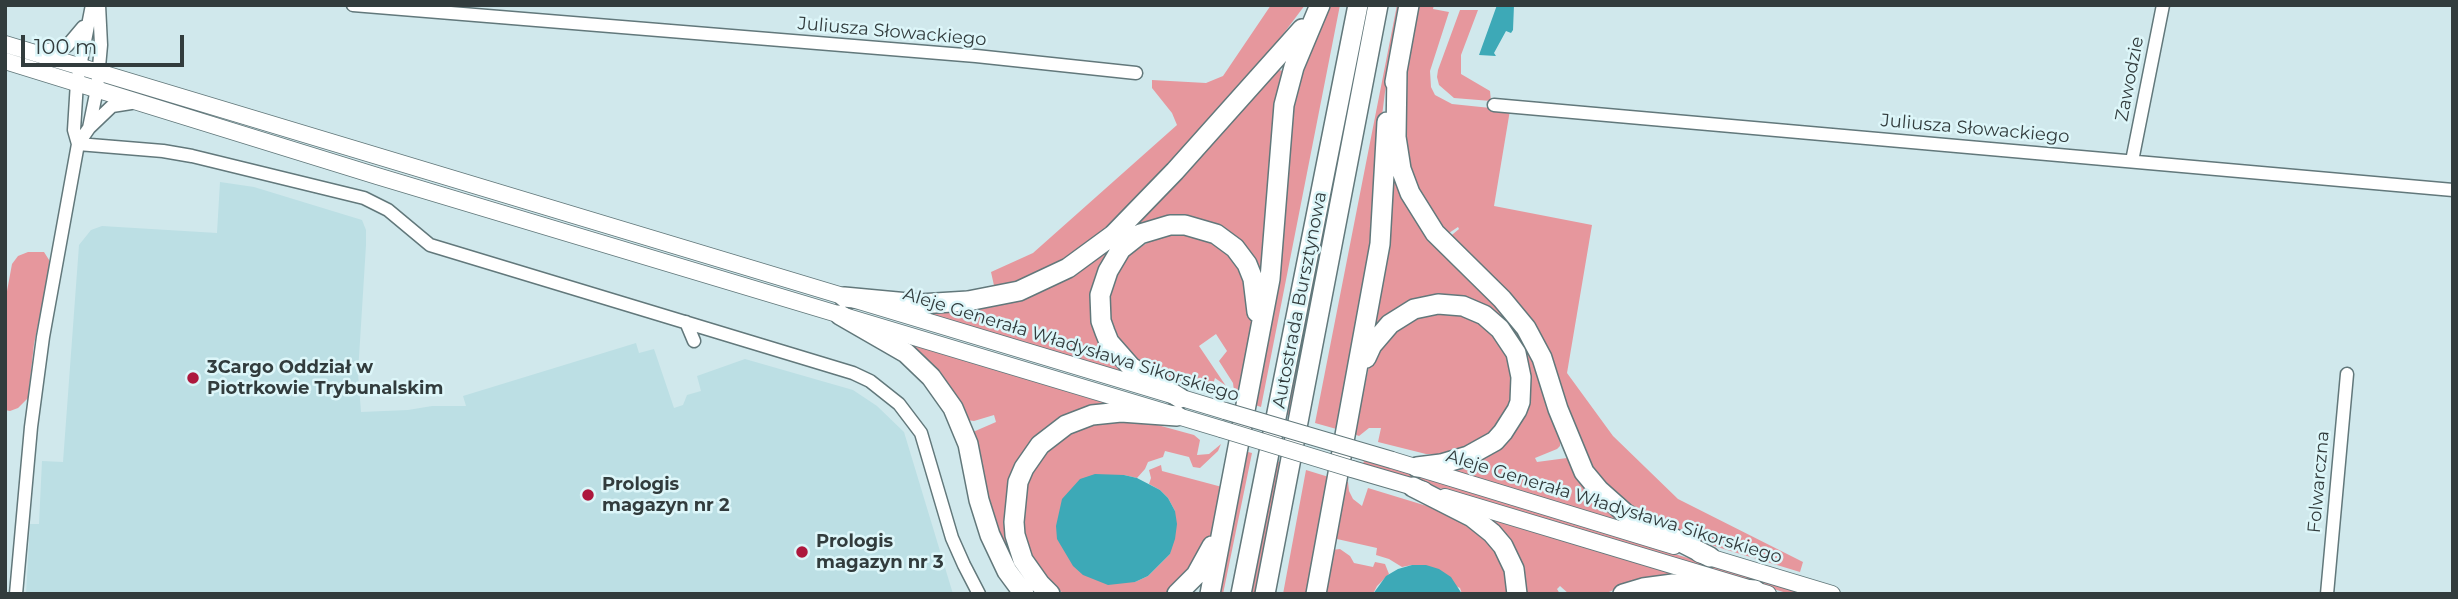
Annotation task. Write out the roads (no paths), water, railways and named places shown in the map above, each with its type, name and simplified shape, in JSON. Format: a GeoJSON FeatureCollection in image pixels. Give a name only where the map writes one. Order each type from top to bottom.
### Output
{"type":"FeatureCollection","features":[{"type":"Feature","properties":{"kind":"highway"},"geometry":{"type":"LineString","coordinates":[[842,306],[986,299],[1018,291],[1054,276],[1085,257],[1113,235],[1175,171],[1276,60],[1319,5]]}},
{"type":"Feature","properties":{"kind":"highway"},"geometry":{"type":"LineString","coordinates":[[1210,594],[1256,342],[1266,301],[1273,254],[1284,105],[1294,67],[1319,5]]}},
{"type":"Feature","properties":{"kind":"highway","name":"Autostrada Bursztynowa"},"geometry":{"type":"LineString","coordinates":[[1241,594],[1358,5]]}},
{"type":"Feature","properties":{"kind":"highway","name":"Autostrada Bursztynowa"},"geometry":{"type":"LineString","coordinates":[[1265,594],[1378,5]]}},
{"type":"Feature","properties":{"kind":"highway"},"geometry":{"type":"LineString","coordinates":[[1315,594],[1356,385],[1380,244],[1385,141],[1409,5]]}},
{"type":"Feature","properties":{"kind":"highway"},"geometry":{"type":"LineString","coordinates":[[1396,71],[1396,137],[1401,169],[1410,193],[1435,233],[1502,299],[1526,328],[1542,358],[1558,409],[1584,472],[1605,496],[1626,514],[1710,557]]}},
{"type":"Feature","properties":{"kind":"highway"},"geometry":{"type":"LineString","coordinates":[[1179,407],[1131,366],[1109,342],[1101,321],[1100,295],[1103,283],[1114,259],[1130,241],[1152,229],[1178,225],[1202,228],[1226,240],[1247,264],[1253,279],[1257,303],[1256,342]]}},
{"type":"Feature","properties":{"kind":"highway"},"geometry":{"type":"LineString","coordinates":[[1356,385],[1372,345],[1390,324],[1414,309],[1438,304],[1463,306],[1484,315],[1500,329],[1516,353],[1521,377],[1520,402],[1511,421],[1495,441],[1479,451],[1456,460],[1417,467]]}},
{"type":"Feature","properties":{"kind":"highway"},"geometry":{"type":"LineString","coordinates":[[842,306],[906,354],[931,377],[953,408],[968,444],[979,500],[990,535],[1000,559],[1024,594]]}},
{"type":"Feature","properties":{"kind":"highway"},"geometry":{"type":"LineString","coordinates":[[1050,594],[1023,560],[1015,535],[1017,482],[1032,456],[1040,445],[1066,425],[1092,415],[1179,407]]}},
{"type":"Feature","properties":{"kind":"highway"},"geometry":{"type":"LineString","coordinates":[[1413,487],[1461,510],[1492,533],[1503,546],[1514,569],[1517,594]]}},
{"type":"Feature","properties":{"kind":"highway"},"geometry":{"type":"LineString","coordinates":[[1177,594],[1196,575],[1205,561],[1227,499]]}},
{"type":"Feature","properties":{"kind":"highway"},"geometry":{"type":"LineString","coordinates":[[1321,569],[1321,594]]}},
{"type":"Feature","properties":{"kind":"highway"},"geometry":{"type":"LineString","coordinates":[[1623,594],[1673,584],[1762,592]]}},
{"type":"Feature","properties":{"kind":"main road"},"geometry":{"type":"LineString","coordinates":[[5,44],[33,52],[78,74]]}},
{"type":"Feature","properties":{"kind":"main road"},"geometry":{"type":"LineString","coordinates":[[5,61],[78,74]]}},
{"type":"Feature","properties":{"kind":"main road","name":"Aleje Generała Władysława Sikorskiego"},"geometry":{"type":"LineString","coordinates":[[78,74],[99,72],[379,158],[842,306],[1179,407],[1221,429],[1762,592]]}},
{"type":"Feature","properties":{"kind":"main road","name":"Aleje Generała Władysława Sikorskiego"},"geometry":{"type":"LineString","coordinates":[[78,74],[97,89],[377,176],[842,306]]}},
{"type":"Feature","properties":{"kind":"main road","name":"Aleje Generała Władysława Sikorskiego"},"geometry":{"type":"LineString","coordinates":[[1179,407],[1224,411],[1832,594]]}},
{"type":"Feature","properties":{"kind":"street"},"geometry":{"type":"LineString","coordinates":[[89,128],[99,72],[99,5]]}},
{"type":"Feature","properties":{"kind":"street","name":"Juliusza Słowackiego"},"geometry":{"type":"LineString","coordinates":[[353,5],[976,56],[1136,73]]}},
{"type":"Feature","properties":{"kind":"street","name":"Zawodzie"},"geometry":{"type":"LineString","coordinates":[[2132,160],[2163,5]]}},
{"type":"Feature","properties":{"kind":"street"},"geometry":{"type":"LineString","coordinates":[[33,52],[51,51],[74,41],[90,11]]}},
{"type":"Feature","properties":{"kind":"street"},"geometry":{"type":"LineString","coordinates":[[78,144],[74,130],[78,74],[90,11]]}},
{"type":"Feature","properties":{"kind":"street"},"geometry":{"type":"LineString","coordinates":[[16,594],[31,427],[43,337],[78,144],[89,128],[112,106],[126,103],[146,104]]}},
{"type":"Feature","properties":{"kind":"street","name":"Juliusza Słowackiego"},"geometry":{"type":"LineString","coordinates":[[1494,105],[2453,190]]}},
{"type":"Feature","properties":{"kind":"street"},"geometry":{"type":"LineString","coordinates":[[78,144],[192,156],[364,198],[387,210],[430,245],[853,373],[870,381],[899,404],[921,433],[953,538],[979,594]]}},
{"type":"Feature","properties":{"kind":"street"},"geometry":{"type":"LineString","coordinates":[[686,323],[694,341]]}},
{"type":"Feature","properties":{"kind":"street","name":"Folwarczna"},"geometry":{"type":"LineString","coordinates":[[2327,594],[2347,374]]}},
{"type":"Feature","properties":{"kind":"water"},"geometry":{"type":"Polygon","coordinates":[[[1497,5],[1514,5],[1513,30],[1511,33],[1506,31],[1494,53],[1496,56],[1479,55],[1497,5]]]}},
{"type":"Feature","properties":{"kind":"water"},"geometry":{"type":"Polygon","coordinates":[[[1095,474],[1137,478],[1160,490],[1175,511],[1177,524],[1170,554],[1148,576],[1135,582],[1108,585],[1083,575],[1073,566],[1057,539],[1056,526],[1062,499],[1080,479],[1095,474]]]}},
{"type":"Feature","properties":{"kind":"water"},"geometry":{"type":"Polygon","coordinates":[[[1412,565],[1439,569],[1451,577],[1462,594],[1373,594],[1386,576],[1412,565]]]}},
{"type":"Feature","properties":{"kind":"place","name":"3Cargo Oddział w Piotrkowie Trybunalskim"},"geometry":{"type":"Point","coordinates":[193,378]}},
{"type":"Feature","properties":{"kind":"place","name":"Prologis magazyn nr 2"},"geometry":{"type":"Point","coordinates":[588,495]}},
{"type":"Feature","properties":{"kind":"place","name":"Prologis magazyn nr 3"},"geometry":{"type":"Point","coordinates":[802,552]}}]}
